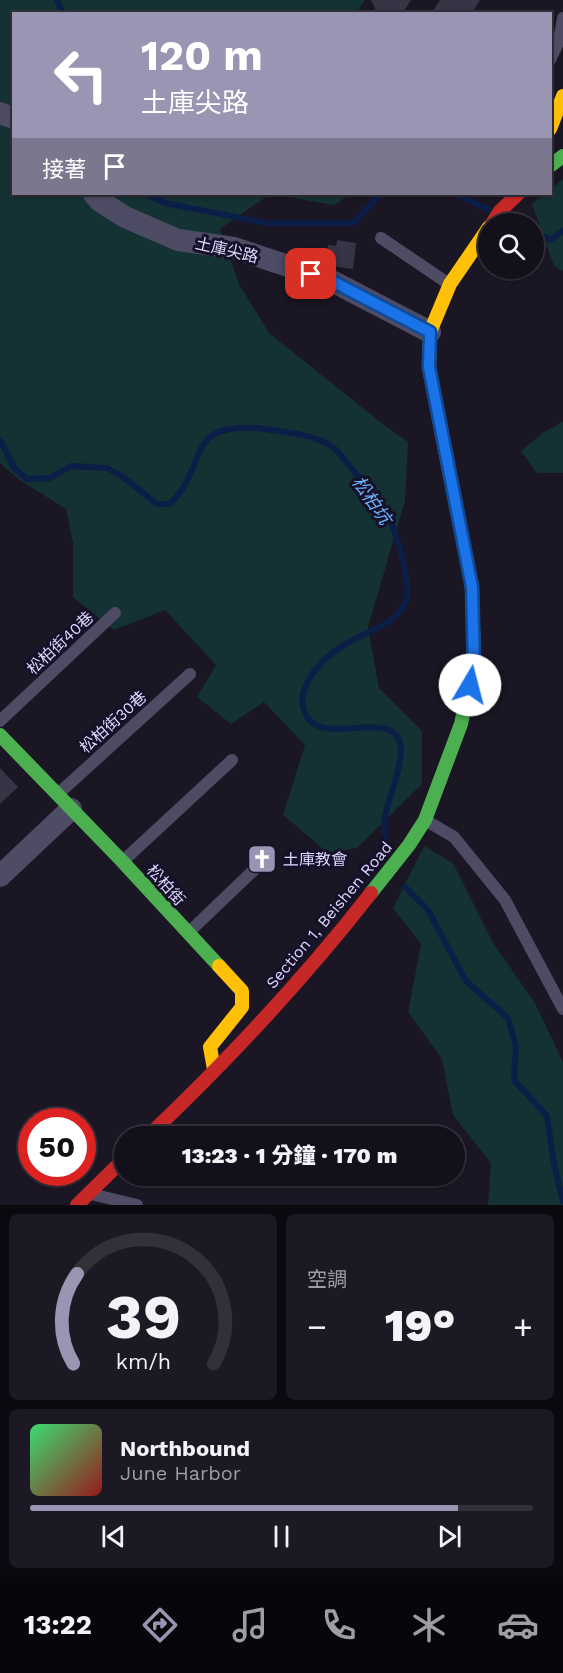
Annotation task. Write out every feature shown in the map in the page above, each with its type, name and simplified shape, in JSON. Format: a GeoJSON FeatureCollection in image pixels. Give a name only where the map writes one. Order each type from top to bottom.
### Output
{"type":"FeatureCollection","features":[{"type":"Feature","properties":{"kind":"main road"},"geometry":{"type":"LineString","coordinates":[[552,124],[563,96]]}},
{"type":"Feature","properties":{"kind":"main road"},"geometry":{"type":"LineString","coordinates":[[499,213],[511,195]]}},
{"type":"Feature","properties":{"kind":"main road"},"geometry":{"type":"LineString","coordinates":[[501,210],[517,195]]}},
{"type":"Feature","properties":{"kind":"main road","name":"Section 1, Beishen Road"},"geometry":{"type":"LineString","coordinates":[[159,1126],[214,1073],[333,942],[409,846],[425,820],[461,724],[474,665],[472,587],[429,367],[430,332],[450,284],[478,243]]}},
{"type":"Feature","properties":{"kind":"main road","name":"松柏街"},"geometry":{"type":"LineString","coordinates":[[0,735],[122,861],[242,991],[242,1007],[210,1047],[214,1073]]}},
{"type":"Feature","properties":{"kind":"main road"},"geometry":{"type":"LineString","coordinates":[[77,1205],[114,1168]]}},
{"type":"Feature","properties":{"kind":"street","name":"土庫尖路"},"geometry":{"type":"LineString","coordinates":[[95,195],[100,201],[125,216],[178,240],[234,248],[330,280],[430,332]]}},
{"type":"Feature","properties":{"kind":"street"},"geometry":{"type":"LineString","coordinates":[[0,876],[64,802]]}},
{"type":"Feature","properties":{"kind":"lane"},"geometry":{"type":"LineString","coordinates":[[552,56],[559,41],[563,18]]}},
{"type":"Feature","properties":{"kind":"lane"},"geometry":{"type":"LineString","coordinates":[[381,238],[450,284]]}},
{"type":"Feature","properties":{"kind":"lane","name":"松柏街40巷"},"geometry":{"type":"LineString","coordinates":[[0,721],[116,613]]}},
{"type":"Feature","properties":{"kind":"lane","name":"松柏街30巷"},"geometry":{"type":"LineString","coordinates":[[64,802],[190,674]]}},
{"type":"Feature","properties":{"kind":"lane"},"geometry":{"type":"LineString","coordinates":[[122,861],[232,760]]}},
{"type":"Feature","properties":{"kind":"lane"},"geometry":{"type":"LineString","coordinates":[[425,820],[454,837],[505,900],[563,1009]]}},
{"type":"Feature","properties":{"kind":"lane"},"geometry":{"type":"LineString","coordinates":[[188,933],[256,867]]}},
{"type":"Feature","properties":{"kind":"lane"},"geometry":{"type":"LineString","coordinates":[[88,1193],[137,1205]]}},
{"type":"Feature","properties":{"kind":"green space"},"geometry":{"type":"Polygon","coordinates":[[[0,0],[365,0],[357,12],[12,12],[12,195],[269,195],[220,229],[239,284],[269,333],[408,442],[405,501],[368,627],[379,688],[422,731],[422,784],[357,848],[328,853],[283,815],[305,745],[264,702],[231,724],[197,697],[216,665],[165,610],[114,630],[73,597],[73,543],[66,509],[21,481],[0,463],[0,0]]]}},
{"type":"Feature","properties":{"kind":"green space"},"geometry":{"type":"Polygon","coordinates":[[[563,179],[563,271],[554,266],[544,238],[544,213],[535,213],[532,204],[544,195],[552,195],[552,188],[563,179]]]}},
{"type":"Feature","properties":{"kind":"green space"},"geometry":{"type":"Polygon","coordinates":[[[276,195],[349,195],[334,205],[276,195]]]}},
{"type":"Feature","properties":{"kind":"green space"},"geometry":{"type":"Polygon","coordinates":[[[563,422],[563,473],[537,473],[521,451],[544,432],[563,422]]]}},
{"type":"Feature","properties":{"kind":"green space"},"geometry":{"type":"Polygon","coordinates":[[[424,846],[453,863],[493,943],[535,1003],[563,1062],[563,1205],[488,1205],[491,1163],[465,1130],[465,1126],[462,1126],[453,1115],[442,1059],[408,1012],[421,944],[393,908],[424,846]]]}},
{"type":"Feature","properties":{"kind":"building"},"geometry":{"type":"Polygon","coordinates":[[[371,0],[411,0],[403,12],[376,11],[371,0]]]}},
{"type":"Feature","properties":{"kind":"building"},"geometry":{"type":"Polygon","coordinates":[[[440,0],[480,0],[472,12],[432,12],[440,0]]]}},
{"type":"Feature","properties":{"kind":"building"},"geometry":{"type":"Polygon","coordinates":[[[337,240],[356,243],[353,269],[330,266],[331,261],[326,261],[328,245],[336,246],[337,240]]]}},
{"type":"Feature","properties":{"kind":"building"},"geometry":{"type":"Polygon","coordinates":[[[0,768],[18,787],[0,804],[0,768]]]}},
{"type":"Feature","properties":{"kind":"waterway"},"geometry":{"type":"LineString","coordinates":[[57,0],[62,12]]}},
{"type":"Feature","properties":{"kind":"waterway"},"geometry":{"type":"LineString","coordinates":[[147,195],[165,203],[266,223],[353,223],[380,195]]}},
{"type":"Feature","properties":{"kind":"waterway"},"geometry":{"type":"LineString","coordinates":[[459,195],[489,210]]}},
{"type":"Feature","properties":{"kind":"waterway"},"geometry":{"type":"LineString","coordinates":[[544,237],[550,240],[563,231]]}},
{"type":"Feature","properties":{"kind":"waterway","name":"松柏坑"},"geometry":{"type":"LineString","coordinates":[[0,440],[15,469],[27,479],[50,478],[71,466],[107,468],[123,477],[157,504],[170,504],[182,489],[202,448],[209,438],[221,431],[239,428],[282,431],[310,437],[334,448],[390,520],[406,574],[407,595],[401,610],[390,621],[342,646],[320,665],[305,687],[303,706],[308,719],[317,726],[329,729],[384,728],[394,733],[401,751],[397,777],[385,815],[386,838]]}},
{"type":"Feature","properties":{"kind":"waterway","name":"松柏坑"},"geometry":{"type":"LineString","coordinates":[[405,887],[428,910],[466,981],[508,1018],[516,1047],[514,1080],[547,1116],[554,1164],[563,1201]]}},
{"type":"Feature","properties":{"kind":"traffic: fast"},"geometry":{"type":"LineString","coordinates":[[552,164],[563,156]]}},
{"type":"Feature","properties":{"kind":"traffic: fast"},"geometry":{"type":"LineString","coordinates":[[371,893],[409,845],[425,820],[461,724],[474,665],[472,587],[447,460]]}},
{"type":"Feature","properties":{"kind":"traffic: fast"},"geometry":{"type":"LineString","coordinates":[[0,735],[122,861],[219,966]]}},
{"type":"Feature","properties":{"kind":"traffic: slow"},"geometry":{"type":"LineString","coordinates":[[552,124],[563,96]]}},
{"type":"Feature","properties":{"kind":"traffic: slow"},"geometry":{"type":"LineString","coordinates":[[447,460],[429,367],[430,332],[450,284],[478,243]]}},
{"type":"Feature","properties":{"kind":"traffic: slow"},"geometry":{"type":"LineString","coordinates":[[214,1069],[210,1047],[242,1007],[242,991],[219,966]]}},
{"type":"Feature","properties":{"kind":"traffic: jam"},"geometry":{"type":"LineString","coordinates":[[499,213],[517,195]]}},
{"type":"Feature","properties":{"kind":"traffic: jam"},"geometry":{"type":"LineString","coordinates":[[158,1126],[264,1019],[371,893]]}},
{"type":"Feature","properties":{"kind":"traffic: jam"},"geometry":{"type":"LineString","coordinates":[[77,1205],[114,1169]]}},
{"type":"Feature","properties":{"kind":"place","name":"土庫教會"},"geometry":{"type":"Point","coordinates":[262,859]}},
{"type":"Feature","properties":{"kind":"route"},"geometry":{"type":"LineString","coordinates":[[311,274],[330,280],[430,332],[429,367],[472,587],[474,665],[470,685]]}}]}
